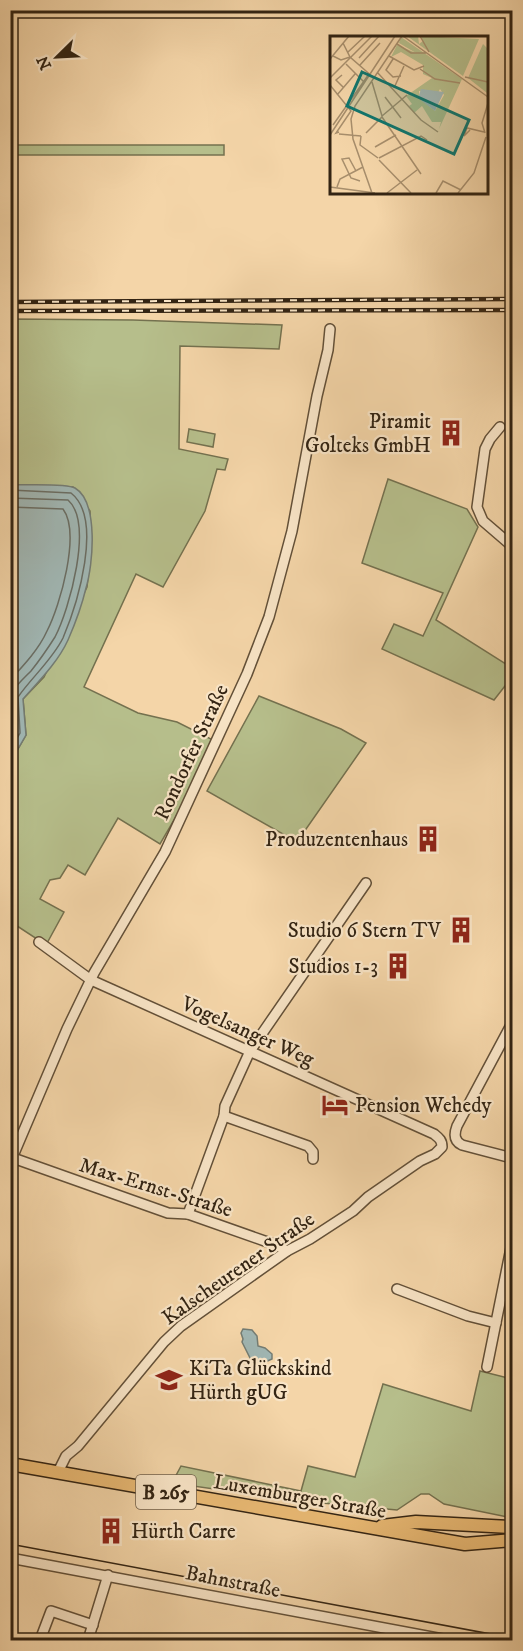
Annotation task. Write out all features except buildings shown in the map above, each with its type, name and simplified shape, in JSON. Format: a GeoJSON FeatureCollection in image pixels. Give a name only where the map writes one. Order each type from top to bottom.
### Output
{"type":"FeatureCollection","features":[{"type":"Feature","properties":{"kind":"main road","name":"Luxemburger Straße"},"geometry":{"type":"LineString","coordinates":[[10,1464],[477,1544],[513,1540]]}},
{"type":"Feature","properties":{"kind":"main road"},"geometry":{"type":"LineString","coordinates":[[372,1527],[416,1522],[513,1527]]}},
{"type":"Feature","properties":{"kind":"street","name":"Rondorfer Straße"},"geometry":{"type":"LineString","coordinates":[[12,1161],[14,1144],[67,1029],[91,980],[165,852],[247,674],[269,617],[292,531],[317,396],[328,350],[330,329]]}},
{"type":"Feature","properties":{"kind":"street"},"geometry":{"type":"LineString","coordinates":[[500,427],[485,449],[477,507],[483,521],[513,546]]}},
{"type":"Feature","properties":{"kind":"street"},"geometry":{"type":"LineString","coordinates":[[188,1214],[224,1116],[225,1106],[250,1051],[366,883]]}},
{"type":"Feature","properties":{"kind":"street","name":"Vogelsanger Weg"},"geometry":{"type":"LineString","coordinates":[[39,942],[91,980],[434,1134],[440,1138],[442,1147]]}},
{"type":"Feature","properties":{"kind":"street"},"geometry":{"type":"LineString","coordinates":[[513,1023],[454,1135],[458,1143],[513,1158]]}},
{"type":"Feature","properties":{"kind":"street"},"geometry":{"type":"LineString","coordinates":[[224,1116],[308,1146],[313,1152],[313,1159]]}},
{"type":"Feature","properties":{"kind":"street","name":"Kalscheurener Straße"},"geometry":{"type":"LineString","coordinates":[[58,1472],[66,1456],[78,1446],[169,1336],[204,1308],[287,1251],[310,1239],[344,1216],[442,1147]]}},
{"type":"Feature","properties":{"kind":"street","name":"Max-Ernst-Straße"},"geometry":{"type":"LineString","coordinates":[[12,1161],[168,1213],[188,1214],[287,1251]]}},
{"type":"Feature","properties":{"kind":"street"},"geometry":{"type":"LineString","coordinates":[[487,1367],[513,1243]]}},
{"type":"Feature","properties":{"kind":"street"},"geometry":{"type":"LineString","coordinates":[[397,1289],[468,1316],[496,1323]]}},
{"type":"Feature","properties":{"kind":"street","name":"Bahnstraße"},"geometry":{"type":"LineString","coordinates":[[10,1558],[448,1641]]}},
{"type":"Feature","properties":{"kind":"street"},"geometry":{"type":"LineString","coordinates":[[88,1641],[108,1575]]}},
{"type":"Feature","properties":{"kind":"street"},"geometry":{"type":"LineString","coordinates":[[40,1641],[51,1611],[93,1625]]}},
{"type":"Feature","properties":{"kind":"green space"},"geometry":{"type":"Polygon","coordinates":[[[11,145],[224,145],[224,155],[11,155],[11,145]]]}},
{"type":"Feature","properties":{"kind":"green space"},"geometry":{"type":"Polygon","coordinates":[[[11,319],[282,325],[279,349],[180,346],[179,449],[228,459],[225,470],[217,469],[205,511],[163,587],[136,574],[84,687],[138,713],[177,722],[215,741],[191,791],[160,844],[118,818],[85,875],[68,865],[60,878],[50,880],[40,899],[64,912],[46,945],[11,922],[11,761],[26,735],[23,699],[44,677],[87,587],[91,548],[90,511],[73,487],[11,485],[11,319]]]}},
{"type":"Feature","properties":{"kind":"green space"},"geometry":{"type":"Polygon","coordinates":[[[189,429],[215,434],[213,447],[187,442],[189,429]]]}},
{"type":"Feature","properties":{"kind":"green space"},"geometry":{"type":"Polygon","coordinates":[[[388,479],[467,509],[478,527],[436,620],[512,668],[512,677],[494,700],[382,649],[394,624],[423,636],[443,593],[362,563],[388,479]]]}},
{"type":"Feature","properties":{"kind":"green space"},"geometry":{"type":"Polygon","coordinates":[[[259,696],[341,729],[366,743],[297,842],[207,791],[259,696]]]}},
{"type":"Feature","properties":{"kind":"green space"},"geometry":{"type":"Polygon","coordinates":[[[480,1371],[512,1379],[512,1518],[444,1504],[429,1494],[421,1494],[397,1510],[290,1500],[172,1483],[181,1466],[301,1491],[308,1466],[355,1477],[383,1384],[471,1411],[480,1371]]]}},
{"type":"Feature","properties":{"kind":"water"},"geometry":{"type":"Polygon","coordinates":[[[11,485],[54,485],[75,488],[83,495],[88,506],[92,550],[89,578],[68,640],[48,671],[23,699],[26,735],[11,761],[11,485]]]}},
{"type":"Feature","properties":{"kind":"water"},"geometry":{"type":"Polygon","coordinates":[[[243,1329],[252,1330],[257,1336],[258,1346],[272,1354],[272,1359],[263,1363],[262,1369],[256,1370],[242,1342],[243,1329]]]}},
{"type":"Feature","properties":{"kind":"tram line"},"geometry":{"type":"LineString","coordinates":[[10,1544],[512,1638]]}},
{"type":"Feature","properties":{"kind":"railway"},"geometry":{"type":"LineString","coordinates":[[10,302],[512,299]]}},
{"type":"Feature","properties":{"kind":"railway"},"geometry":{"type":"LineString","coordinates":[[10,311],[512,310]]}},
{"type":"Feature","properties":{"kind":"place","name":"Piramit Golteks GmbH"},"geometry":{"type":"Point","coordinates":[451,433]}},
{"type":"Feature","properties":{"kind":"place","name":"Produzentenhaus"},"geometry":{"type":"Point","coordinates":[428,839]}},
{"type":"Feature","properties":{"kind":"place","name":"Studio 6 Stern TV"},"geometry":{"type":"Point","coordinates":[461,930]}},
{"type":"Feature","properties":{"kind":"place","name":"Studios 1-3"},"geometry":{"type":"Point","coordinates":[398,966]}},
{"type":"Feature","properties":{"kind":"place","name":"Pension Wehedy"},"geometry":{"type":"Point","coordinates":[335,1105]}},
{"type":"Feature","properties":{"kind":"place","name":"KiTa Glückskind Hürth gUG"},"geometry":{"type":"Point","coordinates":[169,1380]}},
{"type":"Feature","properties":{"kind":"place","name":"Hürth Carre"},"geometry":{"type":"Point","coordinates":[111,1531]}}]}
